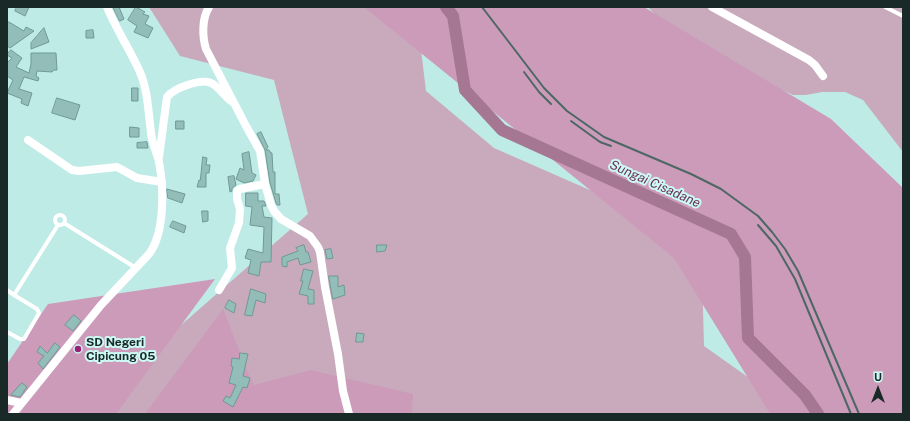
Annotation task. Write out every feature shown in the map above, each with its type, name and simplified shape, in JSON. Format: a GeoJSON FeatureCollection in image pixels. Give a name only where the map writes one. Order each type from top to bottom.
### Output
{"type":"FeatureCollection","features":[{"type":"Feature","properties":{"kind":"street"},"geometry":{"type":"LineString","coordinates":[[13,414],[102,305],[155,247],[158,237],[162,182],[159,162],[152,139],[146,93],[142,78],[107,7]]}},
{"type":"Feature","properties":{"kind":"street"},"geometry":{"type":"LineString","coordinates":[[209,7],[204,20],[204,42],[235,105],[260,151],[265,184],[271,205],[281,219],[310,236],[315,241],[320,252],[343,391],[349,414]]}},
{"type":"Feature","properties":{"kind":"street"},"geometry":{"type":"LineString","coordinates":[[712,7],[809,60],[815,65],[823,76]]}},
{"type":"Feature","properties":{"kind":"street"},"geometry":{"type":"LineString","coordinates":[[159,162],[167,97],[170,93],[200,82],[206,82],[213,84],[235,105]]}},
{"type":"Feature","properties":{"kind":"street"},"geometry":{"type":"LineString","coordinates":[[28,140],[72,170],[79,171],[117,167],[137,178],[162,182]]}},
{"type":"Feature","properties":{"kind":"street"},"geometry":{"type":"LineString","coordinates":[[219,290],[232,268],[230,248],[239,223],[240,209],[236,194],[237,190],[265,184]]}},
{"type":"Feature","properties":{"kind":"street"},"geometry":{"type":"LineString","coordinates":[[7,400],[21,403]]}},
{"type":"Feature","properties":{"kind":"lane"},"geometry":{"type":"LineString","coordinates":[[885,7],[903,16]]}},
{"type":"Feature","properties":{"kind":"lane"},"geometry":{"type":"LineString","coordinates":[[58,225],[54,220],[58,215],[62,215],[64,217],[64,224]]}},
{"type":"Feature","properties":{"kind":"lane"},"geometry":{"type":"LineString","coordinates":[[14,295],[58,225],[64,224],[136,268]]}},
{"type":"Feature","properties":{"kind":"lane"},"geometry":{"type":"LineString","coordinates":[[7,290],[37,309],[39,313],[24,339],[20,339],[7,332]]}},
{"type":"Feature","properties":{"kind":"shaded area"},"geometry":{"type":"Polygon","coordinates":[[[149,7],[394,7],[417,16],[426,91],[494,148],[640,212],[702,271],[704,346],[793,409],[795,414],[102,414],[180,326],[308,214],[274,80],[180,56],[149,7]]]}},
{"type":"Feature","properties":{"kind":"shaded area"},"geometry":{"type":"Polygon","coordinates":[[[364,7],[644,7],[831,119],[903,188],[903,414],[772,414],[769,412],[674,258],[364,7]]]}},
{"type":"Feature","properties":{"kind":"shaded area"},"geometry":{"type":"Polygon","coordinates":[[[648,7],[903,7],[903,152],[863,100],[845,92],[822,92],[806,95],[793,95],[705,56],[668,28],[648,7]]]}},
{"type":"Feature","properties":{"kind":"shaded area"},"geometry":{"type":"Polygon","coordinates":[[[215,279],[116,414],[7,414],[7,364],[48,304],[215,279]]]}},
{"type":"Feature","properties":{"kind":"shaded area"},"geometry":{"type":"Polygon","coordinates":[[[223,309],[254,385],[311,370],[413,394],[412,414],[145,414],[223,309]]]}},
{"type":"Feature","properties":{"kind":"building"},"geometry":{"type":"Polygon","coordinates":[[[17,7],[29,7],[25,16],[15,11],[17,7]]]}},
{"type":"Feature","properties":{"kind":"building"},"geometry":{"type":"Polygon","coordinates":[[[113,7],[119,7],[124,19],[120,21],[113,7]]]}},
{"type":"Feature","properties":{"kind":"building"},"geometry":{"type":"Polygon","coordinates":[[[136,7],[145,12],[143,14],[149,16],[145,24],[153,28],[148,38],[134,32],[137,26],[128,20],[136,7]]]}},
{"type":"Feature","properties":{"kind":"building"},"geometry":{"type":"Polygon","coordinates":[[[9,22],[24,31],[26,27],[34,31],[10,48],[7,46],[7,25],[9,22]]]}},
{"type":"Feature","properties":{"kind":"building"},"geometry":{"type":"Polygon","coordinates":[[[44,28],[49,42],[31,49],[31,43],[44,28]]]}},
{"type":"Feature","properties":{"kind":"building"},"geometry":{"type":"Polygon","coordinates":[[[93,30],[94,38],[86,38],[86,31],[93,30]]]}},
{"type":"Feature","properties":{"kind":"building"},"geometry":{"type":"Polygon","coordinates":[[[11,50],[22,58],[16,67],[29,73],[31,53],[56,53],[57,70],[52,72],[37,71],[36,76],[39,78],[38,81],[24,77],[19,89],[32,93],[28,106],[21,103],[22,99],[7,93],[13,80],[7,76],[7,63],[12,58],[7,55],[11,50]]]}},
{"type":"Feature","properties":{"kind":"building"},"geometry":{"type":"Polygon","coordinates":[[[132,88],[138,88],[138,101],[132,101],[132,88]]]}},
{"type":"Feature","properties":{"kind":"building"},"geometry":{"type":"Polygon","coordinates":[[[57,98],[80,105],[75,120],[52,113],[57,98]]]}},
{"type":"Feature","properties":{"kind":"building"},"geometry":{"type":"Polygon","coordinates":[[[176,121],[184,121],[184,129],[176,129],[176,121]]]}},
{"type":"Feature","properties":{"kind":"building"},"geometry":{"type":"Polygon","coordinates":[[[130,127],[139,128],[139,137],[130,137],[130,127]]]}},
{"type":"Feature","properties":{"kind":"building"},"geometry":{"type":"Polygon","coordinates":[[[261,132],[268,147],[266,150],[269,150],[272,153],[273,172],[275,172],[275,194],[279,194],[280,205],[277,205],[276,203],[270,183],[265,150],[257,134],[261,132]]]}},
{"type":"Feature","properties":{"kind":"building"},"geometry":{"type":"Polygon","coordinates":[[[147,142],[148,148],[137,148],[137,143],[147,142]]]}},
{"type":"Feature","properties":{"kind":"building"},"geometry":{"type":"Polygon","coordinates":[[[249,152],[252,173],[256,175],[253,181],[244,183],[236,179],[240,168],[244,170],[242,154],[249,152]]]}},
{"type":"Feature","properties":{"kind":"building"},"geometry":{"type":"Polygon","coordinates":[[[203,157],[207,158],[206,165],[210,165],[209,173],[206,173],[206,187],[197,187],[200,180],[203,157]]]}},
{"type":"Feature","properties":{"kind":"building"},"geometry":{"type":"Polygon","coordinates":[[[234,176],[236,185],[230,192],[228,177],[234,176]]]}},
{"type":"Feature","properties":{"kind":"building"},"geometry":{"type":"Polygon","coordinates":[[[167,189],[185,194],[182,203],[168,198],[167,189]]]}},
{"type":"Feature","properties":{"kind":"building"},"geometry":{"type":"Polygon","coordinates":[[[246,193],[258,193],[258,201],[264,201],[266,206],[262,206],[264,217],[272,218],[271,262],[261,262],[259,276],[248,273],[251,260],[245,258],[248,249],[263,253],[264,227],[250,225],[252,207],[246,206],[246,193]]]}},
{"type":"Feature","properties":{"kind":"building"},"geometry":{"type":"Polygon","coordinates":[[[202,211],[208,211],[208,221],[203,222],[202,211]]]}},
{"type":"Feature","properties":{"kind":"building"},"geometry":{"type":"Polygon","coordinates":[[[173,221],[186,226],[184,233],[170,227],[173,221]]]}},
{"type":"Feature","properties":{"kind":"building"},"geometry":{"type":"Polygon","coordinates":[[[304,245],[311,262],[300,265],[298,258],[287,262],[287,267],[282,266],[282,257],[298,251],[296,248],[304,245]]]}},
{"type":"Feature","properties":{"kind":"building"},"geometry":{"type":"Polygon","coordinates":[[[377,245],[387,245],[385,251],[377,252],[377,245]]]}},
{"type":"Feature","properties":{"kind":"building"},"geometry":{"type":"Polygon","coordinates":[[[331,249],[333,258],[327,259],[325,250],[331,249]]]}},
{"type":"Feature","properties":{"kind":"building"},"geometry":{"type":"Polygon","coordinates":[[[304,269],[313,271],[308,289],[314,290],[314,304],[308,304],[308,296],[299,294],[303,281],[301,281],[304,269]]]}},
{"type":"Feature","properties":{"kind":"building"},"geometry":{"type":"Polygon","coordinates":[[[329,276],[338,276],[338,287],[344,285],[345,295],[333,299],[329,276]]]}},
{"type":"Feature","properties":{"kind":"building"},"geometry":{"type":"Polygon","coordinates":[[[251,289],[266,294],[265,303],[256,300],[252,316],[245,315],[251,289]]]}},
{"type":"Feature","properties":{"kind":"building"},"geometry":{"type":"Polygon","coordinates":[[[229,300],[236,304],[234,313],[225,308],[229,300]]]}},
{"type":"Feature","properties":{"kind":"building"},"geometry":{"type":"Polygon","coordinates":[[[74,315],[81,321],[73,331],[65,325],[74,315]]]}},
{"type":"Feature","properties":{"kind":"building"},"geometry":{"type":"Polygon","coordinates":[[[357,333],[364,334],[363,342],[356,342],[357,333]]]}},
{"type":"Feature","properties":{"kind":"building"},"geometry":{"type":"Polygon","coordinates":[[[55,343],[60,347],[43,369],[38,363],[44,356],[37,352],[40,346],[47,353],[55,343]]]}},
{"type":"Feature","properties":{"kind":"building"},"geometry":{"type":"Polygon","coordinates":[[[240,353],[248,354],[243,376],[250,378],[247,388],[243,387],[233,407],[223,401],[226,396],[230,398],[236,385],[229,383],[233,367],[231,366],[232,358],[239,359],[240,353]]]}},
{"type":"Feature","properties":{"kind":"building"},"geometry":{"type":"Polygon","coordinates":[[[22,383],[27,387],[20,397],[11,395],[22,383]]]}},
{"type":"Feature","properties":{"kind":"waterway","name":"Sungai Cisadane"},"geometry":{"type":"LineString","coordinates":[[446,7],[453,16],[465,90],[502,130],[731,234],[745,257],[748,338],[805,395],[818,414]]}},
{"type":"Feature","properties":{"kind":"railway"},"geometry":{"type":"LineString","coordinates":[[482,7],[544,88],[567,111],[604,137],[691,174],[721,189],[758,216],[785,249],[798,271],[859,414]]}},
{"type":"Feature","properties":{"kind":"railway"},"geometry":{"type":"LineString","coordinates":[[524,72],[539,92],[551,104]]}},
{"type":"Feature","properties":{"kind":"railway"},"geometry":{"type":"LineString","coordinates":[[571,121],[600,142],[611,146]]}},
{"type":"Feature","properties":{"kind":"railway"},"geometry":{"type":"LineString","coordinates":[[758,225],[776,246],[795,279],[851,414]]}},
{"type":"Feature","properties":{"kind":"place","name":"SD Negeri Cipicung 05"},"geometry":{"type":"Point","coordinates":[78,349]}}]}
